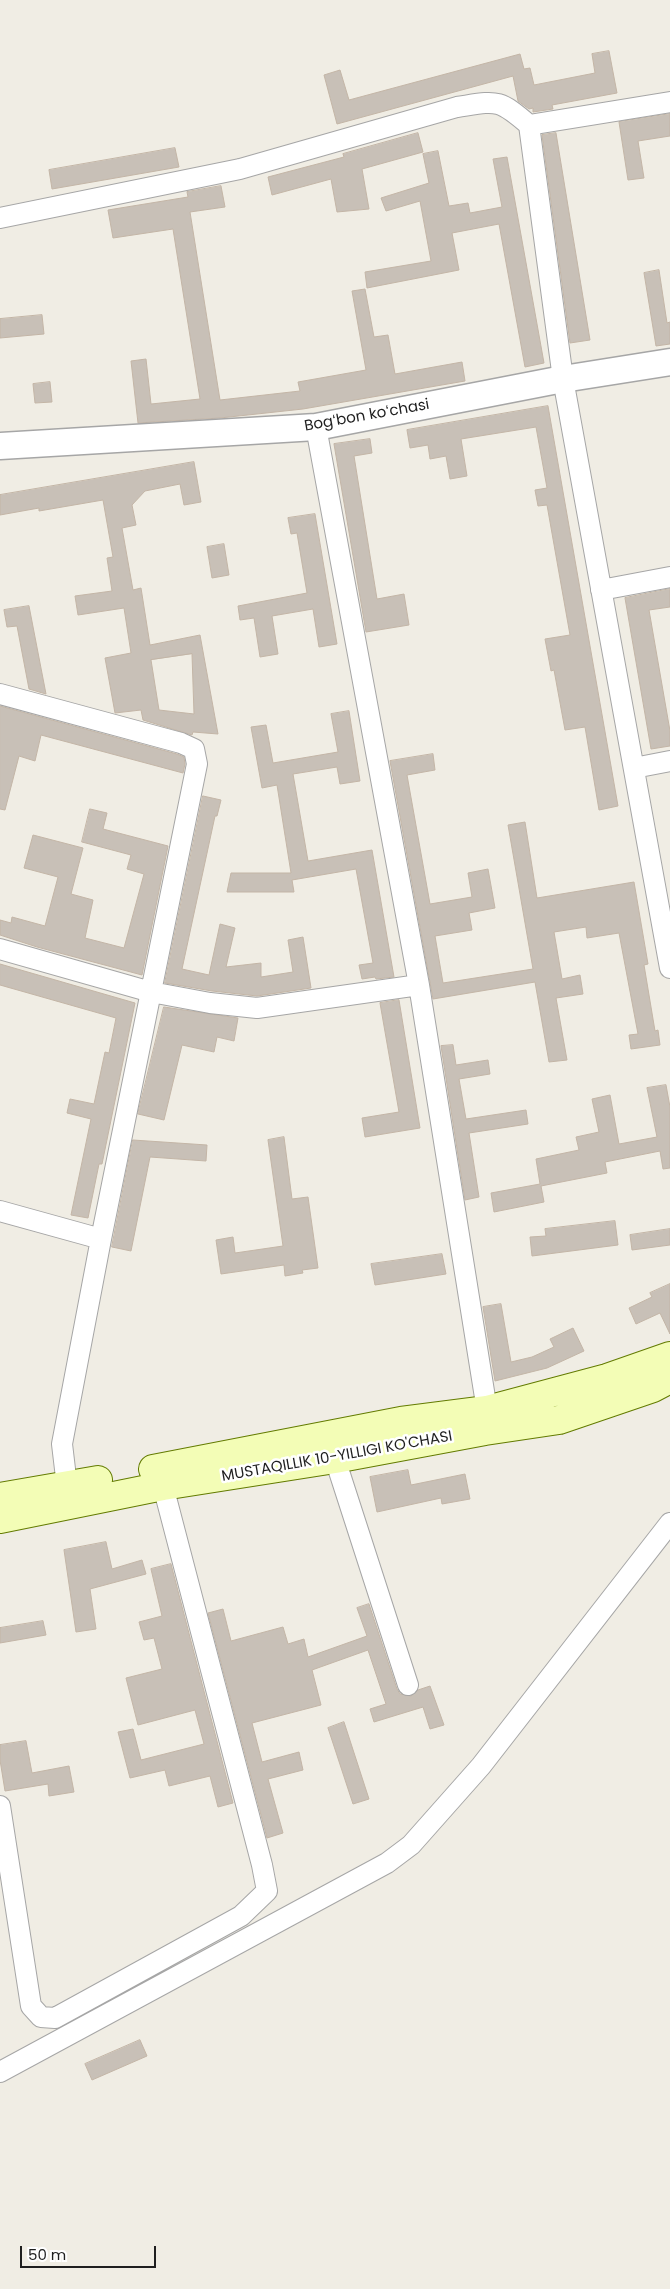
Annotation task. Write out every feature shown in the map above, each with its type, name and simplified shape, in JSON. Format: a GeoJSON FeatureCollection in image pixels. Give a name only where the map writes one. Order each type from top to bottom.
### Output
{"type":"FeatureCollection","features":[{"type":"Feature","properties":{"kind":"main road","name":"MUSTAQILLIK 10-YILLIGI KO'CHASI"},"geometry":{"type":"LineString","coordinates":[[0,1497],[68,1486],[401,1421],[487,1410],[607,1378],[670,1356]]}},
{"type":"Feature","properties":{"kind":"main road","name":"MUSTAQILLIK 10-YILLIGI KO'CHASI"},"geometry":{"type":"LineString","coordinates":[[0,1519],[163,1486],[335,1459],[485,1431],[559,1420],[670,1380]]}},
{"type":"Feature","properties":{"kind":"street"},"geometry":{"type":"LineString","coordinates":[[0,218],[240,169],[457,107],[491,102],[508,106],[529,125],[563,379],[670,968]]}},
{"type":"Feature","properties":{"kind":"street"},"geometry":{"type":"LineString","coordinates":[[529,125],[670,102]]}},
{"type":"Feature","properties":{"kind":"street","name":"Bogʻbon koʻchasi"},"geometry":{"type":"LineString","coordinates":[[0,446],[316,427],[563,379],[670,362]]}},
{"type":"Feature","properties":{"kind":"street"},"geometry":{"type":"LineString","coordinates":[[316,427],[419,984],[487,1410]]}},
{"type":"Feature","properties":{"kind":"street"},"geometry":{"type":"LineString","coordinates":[[601,590],[670,577]]}},
{"type":"Feature","properties":{"kind":"street"},"geometry":{"type":"LineString","coordinates":[[0,694],[181,743],[194,749],[197,764],[101,1239],[62,1444],[68,1486]]}},
{"type":"Feature","properties":{"kind":"street"},"geometry":{"type":"LineString","coordinates":[[634,768],[670,761]]}},
{"type":"Feature","properties":{"kind":"street"},"geometry":{"type":"LineString","coordinates":[[0,949],[151,992],[210,1003],[257,1008],[419,984]]}},
{"type":"Feature","properties":{"kind":"street"},"geometry":{"type":"LineString","coordinates":[[0,1211],[101,1239]]}},
{"type":"Feature","properties":{"kind":"street"},"geometry":{"type":"LineString","coordinates":[[335,1459],[408,1686]]}},
{"type":"Feature","properties":{"kind":"street"},"geometry":{"type":"LineString","coordinates":[[0,1806],[31,2006],[41,2017],[55,2018],[240,1916],[267,1891],[262,1865],[163,1486]]}},
{"type":"Feature","properties":{"kind":"street"},"geometry":{"type":"LineString","coordinates":[[0,2072],[387,1863],[411,1845],[481,1766],[670,1523]]}},
{"type":"Feature","properties":{"kind":"building"},"geometry":{"type":"Polygon","coordinates":[[[609,51],[617,93],[552,105],[553,109],[533,112],[533,108],[529,109],[518,101],[513,76],[337,124],[324,75],[340,70],[349,100],[520,54],[524,69],[530,68],[534,85],[595,73],[592,54],[609,51]]]}},
{"type":"Feature","properties":{"kind":"building"},"geometry":{"type":"Polygon","coordinates":[[[670,114],[670,136],[638,141],[644,178],[628,180],[619,122],[670,114]]]}},
{"type":"Feature","properties":{"kind":"building"},"geometry":{"type":"Polygon","coordinates":[[[418,133],[423,152],[362,169],[369,209],[337,212],[331,179],[272,195],[268,177],[344,157],[343,154],[418,133]]]}},
{"type":"Feature","properties":{"kind":"building"},"geometry":{"type":"Polygon","coordinates":[[[556,133],[590,340],[570,343],[542,135],[556,133]]]}},
{"type":"Feature","properties":{"kind":"building"},"geometry":{"type":"Polygon","coordinates":[[[175,148],[179,167],[52,189],[49,170],[175,148]]]}},
{"type":"Feature","properties":{"kind":"building"},"geometry":{"type":"Polygon","coordinates":[[[438,151],[449,206],[468,203],[470,213],[502,207],[493,159],[507,157],[544,363],[525,367],[499,224],[452,233],[459,270],[367,288],[365,272],[431,261],[420,201],[386,211],[381,198],[429,183],[423,154],[438,151]]]}},
{"type":"Feature","properties":{"kind":"building"},"geometry":{"type":"Polygon","coordinates":[[[221,186],[225,207],[190,212],[220,400],[300,391],[298,382],[366,370],[352,291],[365,289],[374,337],[388,335],[395,374],[462,362],[465,381],[303,409],[220,418],[138,423],[131,361],[146,359],[151,404],[200,399],[173,229],[113,238],[108,210],[188,197],[187,192],[221,186]]]}},
{"type":"Feature","properties":{"kind":"building"},"geometry":{"type":"Polygon","coordinates":[[[659,270],[667,323],[670,322],[670,344],[656,346],[644,273],[659,270]]]}},
{"type":"Feature","properties":{"kind":"building"},"geometry":{"type":"Polygon","coordinates":[[[42,315],[44,334],[0,338],[0,319],[42,315]]]}},
{"type":"Feature","properties":{"kind":"building"},"geometry":{"type":"Polygon","coordinates":[[[50,382],[52,402],[35,403],[33,384],[50,382]]]}},
{"type":"Feature","properties":{"kind":"building"},"geometry":{"type":"Polygon","coordinates":[[[548,406],[618,806],[599,810],[585,727],[565,730],[554,670],[551,671],[545,639],[570,635],[547,505],[538,506],[535,490],[547,488],[536,427],[461,439],[467,476],[450,479],[446,456],[430,459],[428,445],[410,448],[407,430],[548,406]]]}},
{"type":"Feature","properties":{"kind":"building"},"geometry":{"type":"Polygon","coordinates":[[[370,439],[372,453],[354,456],[377,599],[404,594],[409,625],[366,632],[334,444],[370,439]]]}},
{"type":"Feature","properties":{"kind":"building"},"geometry":{"type":"Polygon","coordinates":[[[194,462],[201,502],[184,505],[180,484],[145,491],[132,505],[136,525],[122,528],[133,590],[141,588],[150,645],[200,635],[218,734],[193,732],[192,735],[143,720],[141,710],[115,713],[105,658],[131,653],[124,608],[78,615],[75,596],[112,591],[107,558],[113,557],[103,500],[39,511],[39,508],[0,515],[0,495],[194,462]],[[192,654],[151,660],[159,710],[194,714],[192,654]]]}},
{"type":"Feature","properties":{"kind":"building"},"geometry":{"type":"Polygon","coordinates":[[[315,514],[337,644],[319,647],[313,609],[272,616],[278,654],[260,657],[254,618],[240,620],[238,606],[307,593],[297,533],[291,534],[288,518],[315,514]]]}},
{"type":"Feature","properties":{"kind":"building"},"geometry":{"type":"Polygon","coordinates":[[[224,544],[229,575],[212,578],[207,547],[224,544]]]}},
{"type":"Feature","properties":{"kind":"building"},"geometry":{"type":"Polygon","coordinates":[[[670,589],[670,607],[649,610],[670,731],[670,746],[651,749],[625,598],[670,589]]]}},
{"type":"Feature","properties":{"kind":"building"},"geometry":{"type":"Polygon","coordinates":[[[29,606],[46,694],[29,689],[17,626],[7,627],[4,610],[29,606]]]}},
{"type":"Feature","properties":{"kind":"building"},"geometry":{"type":"Polygon","coordinates":[[[0,706],[177,754],[184,757],[183,773],[41,735],[35,761],[19,756],[5,810],[0,809],[0,706]]]}},
{"type":"Feature","properties":{"kind":"building"},"geometry":{"type":"Polygon","coordinates":[[[349,711],[360,781],[340,784],[337,767],[293,774],[308,861],[372,850],[394,977],[362,979],[359,965],[373,963],[356,869],[292,880],[294,892],[227,892],[231,873],[291,873],[277,785],[262,788],[251,727],[266,725],[273,763],[338,752],[331,714],[349,711]]]}},
{"type":"Feature","properties":{"kind":"building"},"geometry":{"type":"Polygon","coordinates":[[[433,754],[435,770],[407,775],[430,904],[472,897],[468,873],[488,869],[495,908],[469,913],[472,930],[435,936],[443,983],[533,969],[508,825],[525,822],[537,898],[634,882],[648,964],[644,965],[655,1031],[658,1030],[660,1045],[631,1049],[629,1035],[638,1034],[619,933],[587,938],[586,927],[554,932],[562,979],[580,975],[583,994],[556,998],[567,1060],[549,1062],[535,982],[433,999],[390,761],[433,754]]]}},
{"type":"Feature","properties":{"kind":"building"},"geometry":{"type":"Polygon","coordinates":[[[203,796],[221,800],[217,816],[215,816],[182,969],[209,975],[220,924],[235,928],[226,967],[261,963],[261,977],[293,972],[288,940],[303,937],[311,988],[257,996],[165,983],[203,796]]]}},
{"type":"Feature","properties":{"kind":"building"},"geometry":{"type":"Polygon","coordinates":[[[90,809],[107,813],[103,829],[168,846],[142,975],[37,947],[0,935],[0,920],[11,923],[12,917],[45,926],[58,877],[24,868],[33,835],[83,848],[71,894],[93,900],[85,938],[124,948],[144,874],[127,869],[131,855],[82,842],[90,809]]]}},
{"type":"Feature","properties":{"kind":"building"},"geometry":{"type":"Polygon","coordinates":[[[0,964],[135,1003],[102,1164],[99,1164],[88,1218],[71,1215],[91,1119],[67,1113],[70,1099],[94,1104],[105,1052],[109,1053],[116,1018],[0,985],[0,964]]]}},
{"type":"Feature","properties":{"kind":"building"},"geometry":{"type":"Polygon","coordinates":[[[399,1000],[420,1128],[365,1137],[362,1118],[399,1112],[380,1003],[399,1000]]]}},
{"type":"Feature","properties":{"kind":"building"},"geometry":{"type":"Polygon","coordinates":[[[164,1007],[238,1018],[234,1041],[217,1037],[214,1052],[182,1045],[164,1120],[138,1114],[164,1007]]]}},
{"type":"Feature","properties":{"kind":"building"},"geometry":{"type":"Polygon","coordinates":[[[453,1045],[456,1065],[488,1060],[490,1074],[459,1079],[466,1119],[526,1110],[528,1124],[469,1133],[479,1197],[465,1200],[441,1046],[453,1045]]]}},
{"type":"Feature","properties":{"kind":"building"},"geometry":{"type":"Polygon","coordinates":[[[666,1085],[670,1107],[670,1168],[663,1169],[660,1151],[605,1162],[607,1173],[541,1186],[544,1202],[494,1212],[491,1193],[540,1184],[536,1159],[579,1150],[576,1137],[599,1132],[592,1099],[610,1095],[619,1144],[657,1137],[647,1088],[666,1085]]]}},
{"type":"Feature","properties":{"kind":"building"},"geometry":{"type":"Polygon","coordinates":[[[284,1137],[292,1199],[308,1197],[318,1268],[302,1270],[303,1273],[285,1276],[284,1265],[221,1274],[216,1240],[233,1237],[235,1253],[283,1246],[268,1140],[284,1137]]]}},
{"type":"Feature","properties":{"kind":"building"},"geometry":{"type":"Polygon","coordinates":[[[133,1140],[207,1145],[206,1161],[150,1157],[131,1251],[112,1247],[133,1140]]]}},
{"type":"Feature","properties":{"kind":"building"},"geometry":{"type":"Polygon","coordinates":[[[615,1221],[618,1245],[532,1256],[530,1237],[546,1236],[545,1229],[615,1221]]]}},
{"type":"Feature","properties":{"kind":"building"},"geometry":{"type":"Polygon","coordinates":[[[670,1229],[670,1245],[632,1250],[630,1235],[670,1229]]]}},
{"type":"Feature","properties":{"kind":"building"},"geometry":{"type":"Polygon","coordinates":[[[442,1254],[446,1274],[375,1285],[371,1264],[442,1254]]]}},
{"type":"Feature","properties":{"kind":"building"},"geometry":{"type":"Polygon","coordinates":[[[670,1284],[670,1334],[660,1313],[636,1324],[629,1308],[652,1297],[650,1293],[670,1284]]]}},
{"type":"Feature","properties":{"kind":"building"},"geometry":{"type":"Polygon","coordinates":[[[501,1304],[511,1362],[532,1357],[554,1347],[550,1339],[573,1328],[584,1351],[547,1368],[495,1381],[483,1307],[501,1304]]]}},
{"type":"Feature","properties":{"kind":"building"},"geometry":{"type":"Polygon","coordinates":[[[408,1470],[411,1485],[465,1474],[470,1499],[442,1504],[441,1498],[377,1512],[370,1477],[408,1470]]]}},
{"type":"Feature","properties":{"kind":"building"},"geometry":{"type":"Polygon","coordinates":[[[106,1542],[112,1569],[142,1560],[146,1574],[90,1589],[96,1629],[76,1632],[64,1550],[106,1542]]]}},
{"type":"Feature","properties":{"kind":"building"},"geometry":{"type":"Polygon","coordinates":[[[171,1564],[233,1803],[218,1807],[210,1776],[169,1786],[165,1770],[130,1778],[118,1732],[133,1729],[141,1760],[204,1744],[195,1710],[138,1725],[126,1678],[162,1669],[154,1638],[144,1640],[139,1622],[162,1616],[151,1569],[171,1564]]]}},
{"type":"Feature","properties":{"kind":"building"},"geometry":{"type":"Polygon","coordinates":[[[369,1604],[400,1694],[411,1696],[418,1690],[430,1686],[444,1725],[430,1729],[423,1707],[374,1722],[370,1709],[386,1704],[368,1650],[312,1670],[321,1705],[252,1723],[262,1762],[299,1752],[303,1770],[268,1779],[283,1833],[267,1838],[208,1613],[223,1609],[231,1641],[283,1627],[288,1644],[304,1639],[308,1657],[367,1636],[357,1608],[369,1604]]]}},
{"type":"Feature","properties":{"kind":"building"},"geometry":{"type":"Polygon","coordinates":[[[43,1621],[46,1635],[0,1643],[0,1628],[43,1621]]]}},
{"type":"Feature","properties":{"kind":"building"},"geometry":{"type":"Polygon","coordinates":[[[344,1722],[369,1799],[353,1804],[328,1728],[344,1722]]]}},
{"type":"Feature","properties":{"kind":"building"},"geometry":{"type":"Polygon","coordinates":[[[26,1741],[32,1773],[69,1766],[74,1792],[49,1796],[48,1784],[5,1791],[0,1760],[0,1745],[26,1741]]]}},
{"type":"Feature","properties":{"kind":"building"},"geometry":{"type":"Polygon","coordinates":[[[140,2040],[147,2056],[92,2080],[85,2064],[140,2040]]]}}]}
